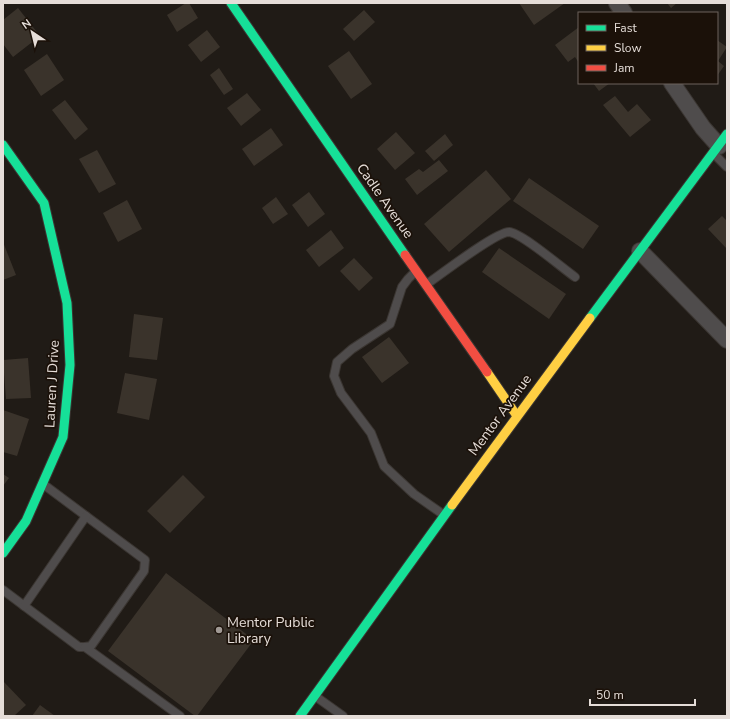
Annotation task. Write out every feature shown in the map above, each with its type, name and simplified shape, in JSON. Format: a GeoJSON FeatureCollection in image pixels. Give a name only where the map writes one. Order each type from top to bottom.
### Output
{"type":"FeatureCollection","features":[{"type":"Feature","properties":{"kind":"street","name":"Cadle Avenue"},"geometry":{"type":"LineString","coordinates":[[231,3],[517,416]]}},
{"type":"Feature","properties":{"kind":"street"},"geometry":{"type":"LineString","coordinates":[[617,3],[623,12]]}},
{"type":"Feature","properties":{"kind":"street"},"geometry":{"type":"LineString","coordinates":[[673,84],[703,128],[720,144]]}},
{"type":"Feature","properties":{"kind":"street","name":"Mentor Avenue"},"geometry":{"type":"LineString","coordinates":[[300,716],[517,416],[720,144]]}},
{"type":"Feature","properties":{"kind":"street","name":"Lauren J Drive"},"geometry":{"type":"LineString","coordinates":[[3,145],[44,203],[66,303],[70,365],[63,437],[26,521],[3,553]]}},
{"type":"Feature","properties":{"kind":"street"},"geometry":{"type":"LineString","coordinates":[[640,251],[727,340]]}},
{"type":"Feature","properties":{"kind":"lane"},"geometry":{"type":"LineString","coordinates":[[720,144],[727,167]]}},
{"type":"Feature","properties":{"kind":"lane"},"geometry":{"type":"LineString","coordinates":[[426,285],[495,237],[509,232],[522,238],[575,277]]}},
{"type":"Feature","properties":{"kind":"lane"},"geometry":{"type":"LineString","coordinates":[[416,271],[402,288],[390,324],[352,349],[337,362],[334,376],[341,393],[371,433],[384,466],[414,494],[445,515]]}},
{"type":"Feature","properties":{"kind":"lane"},"geometry":{"type":"LineString","coordinates":[[3,590],[79,647],[85,647],[91,646],[144,571],[145,560],[42,484]]}},
{"type":"Feature","properties":{"kind":"lane"},"geometry":{"type":"LineString","coordinates":[[24,606],[86,516]]}},
{"type":"Feature","properties":{"kind":"lane"},"geometry":{"type":"LineString","coordinates":[[85,647],[180,716]]}},
{"type":"Feature","properties":{"kind":"lane"},"geometry":{"type":"LineString","coordinates":[[315,696],[343,716]]}},
{"type":"Feature","properties":{"kind":"building"},"geometry":{"type":"Polygon","coordinates":[[[186,3],[189,3],[198,18],[177,32],[167,15],[186,3]]]}},
{"type":"Feature","properties":{"kind":"building"},"geometry":{"type":"Polygon","coordinates":[[[519,3],[565,3],[534,25],[519,3]]]}},
{"type":"Feature","properties":{"kind":"building"},"geometry":{"type":"Polygon","coordinates":[[[667,3],[677,3],[671,8],[667,3]]]}},
{"type":"Feature","properties":{"kind":"building"},"geometry":{"type":"Polygon","coordinates":[[[18,8],[40,36],[13,57],[3,44],[3,20],[18,8]]]}},
{"type":"Feature","properties":{"kind":"building"},"geometry":{"type":"Polygon","coordinates":[[[364,10],[375,22],[354,41],[343,29],[364,10]]]}},
{"type":"Feature","properties":{"kind":"building"},"geometry":{"type":"Polygon","coordinates":[[[578,28],[578,62],[575,57],[568,62],[555,45],[578,28]]]}},
{"type":"Feature","properties":{"kind":"building"},"geometry":{"type":"Polygon","coordinates":[[[207,30],[220,47],[201,62],[188,45],[207,30]]]}},
{"type":"Feature","properties":{"kind":"building"},"geometry":{"type":"Polygon","coordinates":[[[718,41],[727,47],[718,61],[718,41]]]}},
{"type":"Feature","properties":{"kind":"building"},"geometry":{"type":"Polygon","coordinates":[[[349,51],[372,84],[351,99],[328,66],[349,51]]]}},
{"type":"Feature","properties":{"kind":"building"},"geometry":{"type":"Polygon","coordinates":[[[47,54],[64,80],[41,96],[24,70],[47,54]]]}},
{"type":"Feature","properties":{"kind":"building"},"geometry":{"type":"Polygon","coordinates":[[[718,61],[724,66],[718,75],[718,61]]]}},
{"type":"Feature","properties":{"kind":"building"},"geometry":{"type":"Polygon","coordinates":[[[219,68],[233,89],[224,95],[210,75],[219,68]]]}},
{"type":"Feature","properties":{"kind":"building"},"geometry":{"type":"Polygon","coordinates":[[[594,84],[609,84],[599,91],[594,84]]]}},
{"type":"Feature","properties":{"kind":"building"},"geometry":{"type":"Polygon","coordinates":[[[247,93],[261,110],[241,126],[227,108],[247,93]]]}},
{"type":"Feature","properties":{"kind":"building"},"geometry":{"type":"Polygon","coordinates":[[[615,96],[628,112],[637,104],[651,120],[630,137],[603,105],[615,96]]]}},
{"type":"Feature","properties":{"kind":"building"},"geometry":{"type":"Polygon","coordinates":[[[65,100],[88,129],[75,140],[52,110],[65,100]]]}},
{"type":"Feature","properties":{"kind":"building"},"geometry":{"type":"Polygon","coordinates":[[[271,128],[283,145],[254,166],[242,149],[271,128]]]}},
{"type":"Feature","properties":{"kind":"building"},"geometry":{"type":"Polygon","coordinates":[[[396,132],[415,153],[395,170],[377,149],[396,132]]]}},
{"type":"Feature","properties":{"kind":"building"},"geometry":{"type":"Polygon","coordinates":[[[445,134],[453,145],[434,161],[425,151],[445,134]]]}},
{"type":"Feature","properties":{"kind":"building"},"geometry":{"type":"Polygon","coordinates":[[[97,150],[116,184],[99,193],[79,159],[97,150]]]}},
{"type":"Feature","properties":{"kind":"building"},"geometry":{"type":"Polygon","coordinates":[[[439,160],[448,171],[417,195],[405,179],[419,169],[423,172],[439,160]]]}},
{"type":"Feature","properties":{"kind":"building"},"geometry":{"type":"Polygon","coordinates":[[[486,170],[511,199],[449,252],[424,224],[486,170]]]}},
{"type":"Feature","properties":{"kind":"building"},"geometry":{"type":"Polygon","coordinates":[[[529,178],[599,226],[583,249],[513,201],[529,178]]]}},
{"type":"Feature","properties":{"kind":"building"},"geometry":{"type":"Polygon","coordinates":[[[309,192],[325,214],[308,227],[292,205],[309,192]]]}},
{"type":"Feature","properties":{"kind":"building"},"geometry":{"type":"Polygon","coordinates":[[[276,197],[288,214],[273,224],[262,208],[276,197]]]}},
{"type":"Feature","properties":{"kind":"building"},"geometry":{"type":"Polygon","coordinates":[[[127,200],[142,229],[118,242],[103,213],[127,200]]]}},
{"type":"Feature","properties":{"kind":"building"},"geometry":{"type":"Polygon","coordinates":[[[722,216],[727,221],[727,249],[708,229],[722,216]]]}},
{"type":"Feature","properties":{"kind":"building"},"geometry":{"type":"Polygon","coordinates":[[[331,230],[344,248],[319,267],[306,250],[331,230]]]}},
{"type":"Feature","properties":{"kind":"building"},"geometry":{"type":"Polygon","coordinates":[[[3,242],[16,275],[3,280],[3,242]]]}},
{"type":"Feature","properties":{"kind":"building"},"geometry":{"type":"Polygon","coordinates":[[[499,248],[566,294],[549,319],[482,272],[499,248]]]}},
{"type":"Feature","properties":{"kind":"building"},"geometry":{"type":"Polygon","coordinates":[[[354,258],[373,278],[359,291],[340,271],[354,258]]]}},
{"type":"Feature","properties":{"kind":"building"},"geometry":{"type":"Polygon","coordinates":[[[134,314],[163,318],[157,360],[129,357],[134,314]]]}},
{"type":"Feature","properties":{"kind":"building"},"geometry":{"type":"Polygon","coordinates":[[[389,337],[409,363],[382,383],[362,357],[389,337]]]}},
{"type":"Feature","properties":{"kind":"building"},"geometry":{"type":"Polygon","coordinates":[[[28,358],[31,398],[6,399],[3,360],[28,358]]]}},
{"type":"Feature","properties":{"kind":"building"},"geometry":{"type":"Polygon","coordinates":[[[125,373],[157,379],[149,420],[117,413],[125,373]]]}},
{"type":"Feature","properties":{"kind":"building"},"geometry":{"type":"Polygon","coordinates":[[[3,410],[29,419],[17,456],[3,452],[3,410]]]}},
{"type":"Feature","properties":{"kind":"building"},"geometry":{"type":"Polygon","coordinates":[[[3,474],[9,478],[3,486],[3,474]]]}},
{"type":"Feature","properties":{"kind":"building"},"geometry":{"type":"Polygon","coordinates":[[[183,475],[205,497],[170,533],[147,511],[183,475]]]}},
{"type":"Feature","properties":{"kind":"building"},"geometry":{"type":"Polygon","coordinates":[[[166,573],[254,640],[197,716],[108,651],[166,573]]]}},
{"type":"Feature","properties":{"kind":"building"},"geometry":{"type":"Polygon","coordinates":[[[3,681],[26,705],[14,716],[3,716],[3,681]]]}},
{"type":"Feature","properties":{"kind":"building"},"geometry":{"type":"Polygon","coordinates":[[[40,705],[55,716],[32,716],[40,705]]]}},
{"type":"Feature","properties":{"kind":"traffic: fast"},"geometry":{"type":"LineString","coordinates":[[231,3],[405,255]]}},
{"type":"Feature","properties":{"kind":"traffic: fast"},"geometry":{"type":"LineString","coordinates":[[590,318],[727,134]]}},
{"type":"Feature","properties":{"kind":"traffic: fast"},"geometry":{"type":"LineString","coordinates":[[3,145],[44,203],[67,303],[70,365],[63,437],[26,521],[3,553]]}},
{"type":"Feature","properties":{"kind":"traffic: fast"},"geometry":{"type":"LineString","coordinates":[[300,716],[452,505]]}},
{"type":"Feature","properties":{"kind":"traffic: slow"},"geometry":{"type":"LineString","coordinates":[[452,505],[590,318]]}},
{"type":"Feature","properties":{"kind":"traffic: slow"},"geometry":{"type":"LineString","coordinates":[[487,372],[517,416]]}},
{"type":"Feature","properties":{"kind":"traffic: jam"},"geometry":{"type":"LineString","coordinates":[[405,255],[487,372]]}},
{"type":"Feature","properties":{"kind":"place","name":"Mentor Public Library"},"geometry":{"type":"Point","coordinates":[219,630]}}]}
